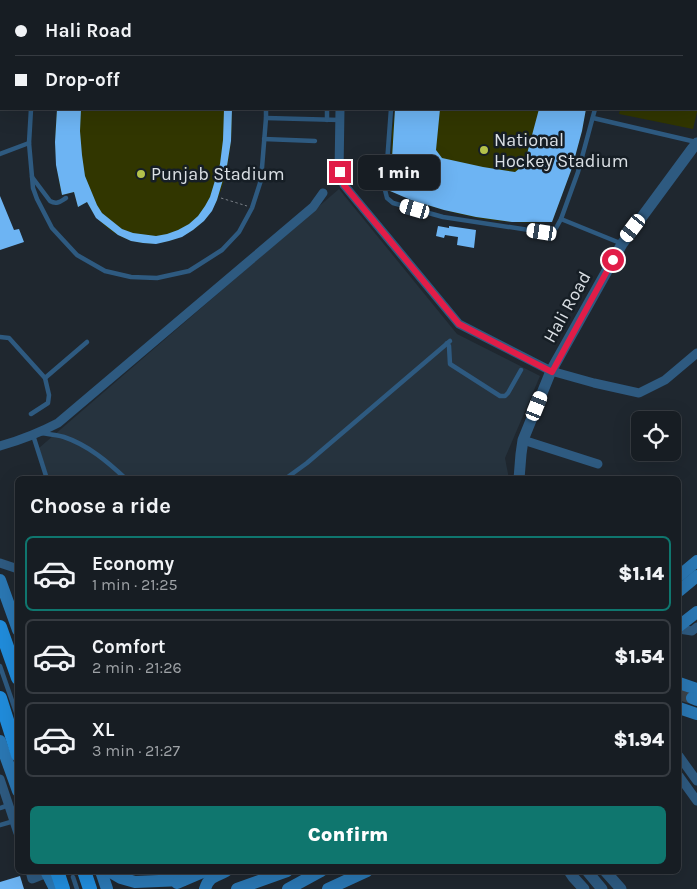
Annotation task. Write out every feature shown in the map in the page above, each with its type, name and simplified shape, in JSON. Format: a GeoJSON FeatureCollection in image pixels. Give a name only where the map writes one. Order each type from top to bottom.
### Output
{"type":"FeatureCollection","features":[{"type":"Feature","properties":{"kind":"main road"},"geometry":{"type":"LineString","coordinates":[[681,574],[697,561]]}},
{"type":"Feature","properties":{"kind":"main road"},"geometry":{"type":"LineString","coordinates":[[681,589],[697,576]]}},
{"type":"Feature","properties":{"kind":"main road"},"geometry":{"type":"LineString","coordinates":[[0,580],[15,622]]}},
{"type":"Feature","properties":{"kind":"main road"},"geometry":{"type":"LineString","coordinates":[[681,625],[697,612]]}},
{"type":"Feature","properties":{"kind":"main road"},"geometry":{"type":"LineString","coordinates":[[0,627],[15,670]]}},
{"type":"Feature","properties":{"kind":"main road"},"geometry":{"type":"LineString","coordinates":[[681,685],[695,696]]}},
{"type":"Feature","properties":{"kind":"main road"},"geometry":{"type":"LineString","coordinates":[[0,698],[15,746]]}},
{"type":"Feature","properties":{"kind":"main road"},"geometry":{"type":"LineString","coordinates":[[0,741],[15,783]]}},
{"type":"Feature","properties":{"kind":"main road"},"geometry":{"type":"LineString","coordinates":[[47,889],[50,874]]}},
{"type":"Feature","properties":{"kind":"main road"},"geometry":{"type":"LineString","coordinates":[[51,874],[55,889]]}},
{"type":"Feature","properties":{"kind":"main road"},"geometry":{"type":"LineString","coordinates":[[52,874],[63,889]]}},
{"type":"Feature","properties":{"kind":"main road"},"geometry":{"type":"LineString","coordinates":[[78,874],[90,889]]}},
{"type":"Feature","properties":{"kind":"main road"},"geometry":{"type":"LineString","coordinates":[[102,874],[107,889]]}},
{"type":"Feature","properties":{"kind":"main road"},"geometry":{"type":"LineString","coordinates":[[114,874],[135,882],[183,880]]}},
{"type":"Feature","properties":{"kind":"main road"},"geometry":{"type":"LineString","coordinates":[[161,889],[198,874]]}},
{"type":"Feature","properties":{"kind":"main road"},"geometry":{"type":"LineString","coordinates":[[205,889],[208,880],[220,874]]}},
{"type":"Feature","properties":{"kind":"main road"},"geometry":{"type":"LineString","coordinates":[[237,889],[279,874]]}},
{"type":"Feature","properties":{"kind":"main road"},"geometry":{"type":"LineString","coordinates":[[288,889],[316,874]]}},
{"type":"Feature","properties":{"kind":"main road"},"geometry":{"type":"LineString","coordinates":[[328,889],[350,884],[363,874]]}},
{"type":"Feature","properties":{"kind":"street"},"geometry":{"type":"LineString","coordinates":[[340,110],[340,172],[344,185],[459,324],[552,372],[639,392],[665,380],[697,352]]}},
{"type":"Feature","properties":{"kind":"street","name":"Hali Road"},"geometry":{"type":"LineString","coordinates":[[519,476],[523,440],[552,372],[622,244],[696,146]]}},
{"type":"Feature","properties":{"kind":"street"},"geometry":{"type":"LineString","coordinates":[[0,446],[22,440],[58,423],[313,207],[323,193]]}},
{"type":"Feature","properties":{"kind":"street"},"geometry":{"type":"LineString","coordinates":[[523,440],[598,464]]}},
{"type":"Feature","properties":{"kind":"street"},"geometry":{"type":"LineString","coordinates":[[0,563],[15,568]]}},
{"type":"Feature","properties":{"kind":"street"},"geometry":{"type":"LineString","coordinates":[[681,628],[692,631],[697,627]]}},
{"type":"Feature","properties":{"kind":"street"},"geometry":{"type":"LineString","coordinates":[[687,710],[694,720],[697,721]]}},
{"type":"Feature","properties":{"kind":"street"},"geometry":{"type":"LineString","coordinates":[[681,759],[697,781]]}},
{"type":"Feature","properties":{"kind":"street"},"geometry":{"type":"LineString","coordinates":[[0,779],[4,807],[15,824]]}},
{"type":"Feature","properties":{"kind":"street"},"geometry":{"type":"LineString","coordinates":[[681,779],[697,800]]}},
{"type":"Feature","properties":{"kind":"street"},"geometry":{"type":"LineString","coordinates":[[31,874],[32,879],[45,874]]}},
{"type":"Feature","properties":{"kind":"street"},"geometry":{"type":"LineString","coordinates":[[571,874],[575,889]]}},
{"type":"Feature","properties":{"kind":"street"},"geometry":{"type":"LineString","coordinates":[[571,874],[584,889]]}},
{"type":"Feature","properties":{"kind":"street"},"geometry":{"type":"LineString","coordinates":[[590,874],[602,889]]}},
{"type":"Feature","properties":{"kind":"street"},"geometry":{"type":"LineString","coordinates":[[608,874],[621,889]]}},
{"type":"Feature","properties":{"kind":"lane"},"geometry":{"type":"LineString","coordinates":[[31,110],[29,143],[33,188],[52,228],[77,255],[105,271],[131,277],[157,278],[189,271],[222,250],[239,232],[252,208],[261,180],[266,110]]}},
{"type":"Feature","properties":{"kind":"lane"},"geometry":{"type":"LineString","coordinates":[[327,110],[327,120]]}},
{"type":"Feature","properties":{"kind":"lane"},"geometry":{"type":"LineString","coordinates":[[391,110],[385,190],[387,198],[393,203],[443,217],[542,232],[550,232],[556,228],[561,219],[578,172],[595,110]]}},
{"type":"Feature","properties":{"kind":"lane"},"geometry":{"type":"LineString","coordinates":[[266,118],[340,120]]}},
{"type":"Feature","properties":{"kind":"lane"},"geometry":{"type":"LineString","coordinates":[[593,118],[696,146]]}},
{"type":"Feature","properties":{"kind":"lane"},"geometry":{"type":"LineString","coordinates":[[264,139],[315,141]]}},
{"type":"Feature","properties":{"kind":"lane"},"geometry":{"type":"LineString","coordinates":[[0,154],[29,143]]}},
{"type":"Feature","properties":{"kind":"lane"},"geometry":{"type":"LineString","coordinates":[[31,176],[50,202],[58,203],[66,198]]}},
{"type":"Feature","properties":{"kind":"lane"},"geometry":{"type":"LineString","coordinates":[[561,219],[622,244]]}},
{"type":"Feature","properties":{"kind":"lane"},"geometry":{"type":"LineString","coordinates":[[0,337],[9,338],[45,378],[49,395],[48,403],[31,414]]}},
{"type":"Feature","properties":{"kind":"lane"},"geometry":{"type":"LineString","coordinates":[[45,378],[87,342]]}},
{"type":"Feature","properties":{"kind":"lane"},"geometry":{"type":"LineString","coordinates":[[289,476],[307,464],[448,342],[450,364],[500,396],[505,396],[508,393],[521,370]]}},
{"type":"Feature","properties":{"kind":"lane"},"geometry":{"type":"LineString","coordinates":[[46,476],[36,434],[64,437],[80,444],[96,454],[122,476]]}},
{"type":"Feature","properties":{"kind":"lane"},"geometry":{"type":"LineString","coordinates":[[0,666],[15,709]]}},
{"type":"Feature","properties":{"kind":"lane"},"geometry":{"type":"LineString","coordinates":[[0,825],[14,821]]}},
{"type":"Feature","properties":{"kind":"lane"},"geometry":{"type":"LineString","coordinates":[[77,889],[78,874]]}},
{"type":"Feature","properties":{"kind":"path"},"geometry":{"type":"LineString","coordinates":[[221,198],[252,208]]}},
{"type":"Feature","properties":{"kind":"shaded area"},"geometry":{"type":"Polygon","coordinates":[[[339,189],[457,334],[540,376],[505,458],[508,476],[48,476],[39,448],[339,189]]]}},
{"type":"Feature","properties":{"kind":"green space","name":"Punjab Stadium"},"geometry":{"type":"Polygon","coordinates":[[[57,110],[232,110],[232,134],[226,175],[210,213],[195,229],[174,240],[159,243],[144,243],[117,235],[95,215],[87,202],[78,207],[74,192],[62,195],[58,174],[57,110]]]}},
{"type":"Feature","properties":{"kind":"green space","name":"National Hockey Stadium"},"geometry":{"type":"Polygon","coordinates":[[[395,110],[586,110],[572,168],[552,222],[498,221],[466,216],[390,191],[392,132],[395,110]]]}},
{"type":"Feature","properties":{"kind":"green space"},"geometry":{"type":"Polygon","coordinates":[[[620,110],[697,110],[693,129],[619,114],[620,110]]]}},
{"type":"Feature","properties":{"kind":"building"},"geometry":{"type":"Polygon","coordinates":[[[57,110],[81,110],[80,131],[85,176],[97,205],[102,213],[122,229],[133,233],[156,236],[178,230],[189,224],[205,206],[210,197],[220,164],[224,110],[232,110],[231,141],[227,166],[212,211],[204,221],[182,237],[156,244],[131,241],[118,235],[96,218],[87,202],[78,207],[74,192],[62,195],[56,165],[57,110]]]}},
{"type":"Feature","properties":{"kind":"building","name":"National Hockey Stadium"},"geometry":{"type":"Polygon","coordinates":[[[395,110],[440,110],[436,150],[442,158],[515,172],[524,165],[539,110],[586,110],[572,168],[552,222],[512,222],[476,217],[444,210],[411,200],[390,191],[395,110]]]}},
{"type":"Feature","properties":{"kind":"building"},"geometry":{"type":"Polygon","coordinates":[[[0,196],[14,230],[19,229],[24,242],[0,250],[0,196]]]}},
{"type":"Feature","properties":{"kind":"building"},"geometry":{"type":"Polygon","coordinates":[[[438,226],[476,230],[474,248],[457,245],[458,237],[445,235],[444,238],[436,236],[438,226]]]}},
{"type":"Feature","properties":{"kind":"building"},"geometry":{"type":"Polygon","coordinates":[[[20,876],[24,889],[0,889],[0,882],[20,876]]]}},
{"type":"Feature","properties":{"kind":"tunnel"},"geometry":{"type":"LineString","coordinates":[[681,695],[692,698]]}},
{"type":"Feature","properties":{"kind":"place","name":"National Hockey Stadium"},"geometry":{"type":"Point","coordinates":[484,150]}},
{"type":"Feature","properties":{"kind":"place","name":"Punjab Stadium"},"geometry":{"type":"Point","coordinates":[141,174]}},
{"type":"Feature","properties":{"kind":"route"},"geometry":{"type":"LineString","coordinates":[[340,172],[344,185],[459,324],[552,372],[613,260]]}}]}
